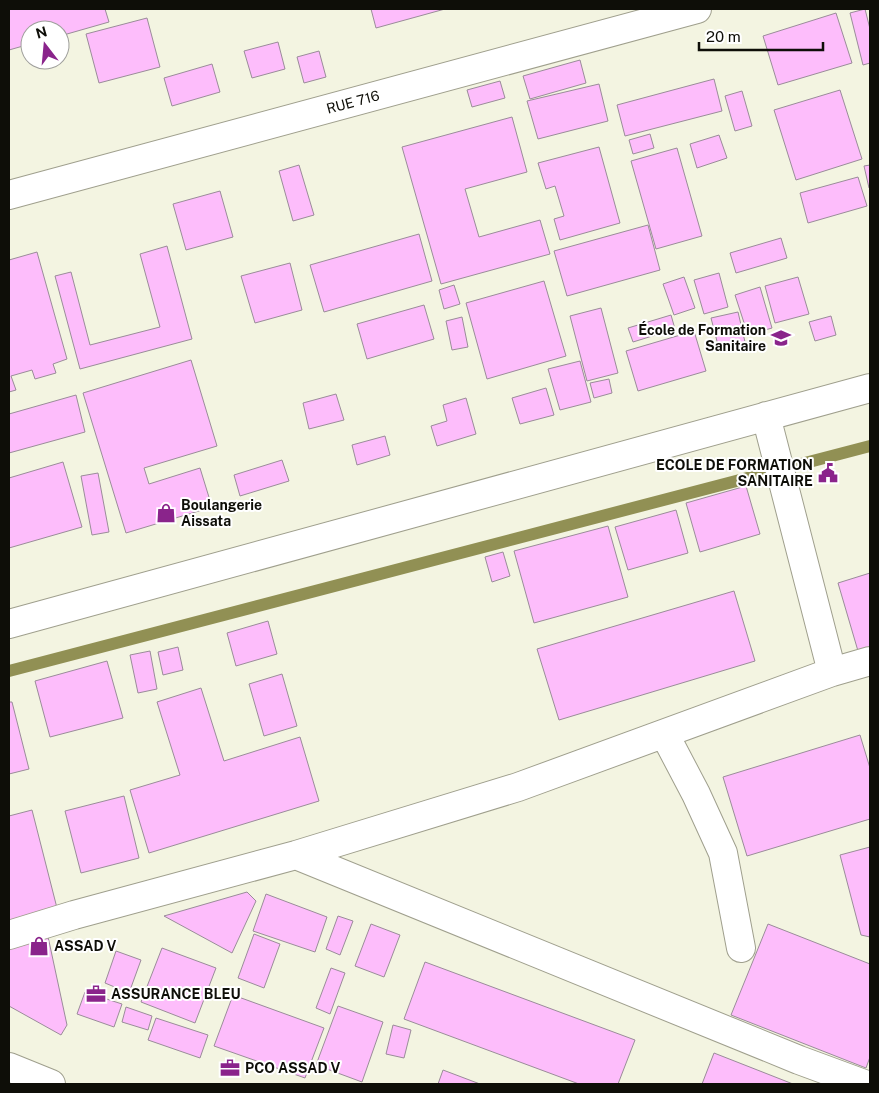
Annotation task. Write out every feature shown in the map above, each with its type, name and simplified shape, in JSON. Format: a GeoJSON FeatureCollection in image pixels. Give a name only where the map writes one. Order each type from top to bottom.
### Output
{"type":"FeatureCollection","features":[{"type":"Feature","properties":{"kind":"street","name":"RUE 716"},"geometry":{"type":"LineString","coordinates":[[9,195],[697,9]]}},
{"type":"Feature","properties":{"kind":"street"},"geometry":{"type":"LineString","coordinates":[[9,624],[870,388]]}},
{"type":"Feature","properties":{"kind":"street"},"geometry":{"type":"LineString","coordinates":[[766,416],[832,672]]}},
{"type":"Feature","properties":{"kind":"street"},"geometry":{"type":"LineString","coordinates":[[9,935],[74,915],[296,855],[518,788],[832,672],[870,661]]}},
{"type":"Feature","properties":{"kind":"street"},"geometry":{"type":"LineString","coordinates":[[664,735],[696,794],[723,854],[741,948]]}},
{"type":"Feature","properties":{"kind":"street"},"geometry":{"type":"LineString","coordinates":[[296,855],[864,1084]]}},
{"type":"Feature","properties":{"kind":"street"},"geometry":{"type":"LineString","coordinates":[[9,1067],[51,1084]]}},
{"type":"Feature","properties":{"kind":"building"},"geometry":{"type":"Polygon","coordinates":[[[9,9],[105,9],[109,22],[70,33],[70,20],[20,20],[20,47],[9,50],[9,9]]]}},
{"type":"Feature","properties":{"kind":"building"},"geometry":{"type":"Polygon","coordinates":[[[371,9],[445,9],[376,28],[371,9]]]}},
{"type":"Feature","properties":{"kind":"building"},"geometry":{"type":"Polygon","coordinates":[[[865,9],[870,29],[870,63],[863,65],[850,13],[865,9]]]}},
{"type":"Feature","properties":{"kind":"building"},"geometry":{"type":"Polygon","coordinates":[[[836,13],[852,63],[778,85],[763,36],[836,13]]]}},
{"type":"Feature","properties":{"kind":"building"},"geometry":{"type":"Polygon","coordinates":[[[147,18],[160,67],[99,83],[86,34],[147,18]]]}},
{"type":"Feature","properties":{"kind":"building"},"geometry":{"type":"Polygon","coordinates":[[[278,42],[285,69],[252,78],[244,51],[278,42]]]}},
{"type":"Feature","properties":{"kind":"building"},"geometry":{"type":"Polygon","coordinates":[[[319,51],[326,77],[304,83],[297,57],[319,51]]]}},
{"type":"Feature","properties":{"kind":"building"},"geometry":{"type":"Polygon","coordinates":[[[580,60],[586,83],[530,99],[523,76],[580,60]]]}},
{"type":"Feature","properties":{"kind":"building"},"geometry":{"type":"Polygon","coordinates":[[[212,64],[220,92],[172,106],[164,78],[212,64]]]}},
{"type":"Feature","properties":{"kind":"building"},"geometry":{"type":"Polygon","coordinates":[[[714,79],[722,111],[625,136],[617,105],[714,79]]]}},
{"type":"Feature","properties":{"kind":"building"},"geometry":{"type":"Polygon","coordinates":[[[500,81],[505,98],[472,107],[467,90],[500,81]]]}},
{"type":"Feature","properties":{"kind":"building"},"geometry":{"type":"Polygon","coordinates":[[[599,84],[608,121],[538,139],[527,101],[599,84]]]}},
{"type":"Feature","properties":{"kind":"building"},"geometry":{"type":"Polygon","coordinates":[[[840,90],[862,159],[796,180],[774,110],[840,90]]]}},
{"type":"Feature","properties":{"kind":"building"},"geometry":{"type":"Polygon","coordinates":[[[742,91],[752,126],[735,131],[725,96],[742,91]]]}},
{"type":"Feature","properties":{"kind":"building"},"geometry":{"type":"Polygon","coordinates":[[[512,117],[527,172],[465,189],[479,237],[540,220],[550,254],[441,284],[402,147],[512,117]]]}},
{"type":"Feature","properties":{"kind":"building"},"geometry":{"type":"Polygon","coordinates":[[[650,134],[654,148],[633,154],[629,140],[650,134]]]}},
{"type":"Feature","properties":{"kind":"building"},"geometry":{"type":"Polygon","coordinates":[[[719,135],[727,158],[697,168],[690,144],[719,135]]]}},
{"type":"Feature","properties":{"kind":"building"},"geometry":{"type":"Polygon","coordinates":[[[599,147],[620,223],[560,240],[554,219],[564,216],[555,186],[546,189],[538,163],[599,147]]]}},
{"type":"Feature","properties":{"kind":"building"},"geometry":{"type":"Polygon","coordinates":[[[677,148],[702,236],[656,249],[631,161],[677,148]]]}},
{"type":"Feature","properties":{"kind":"building"},"geometry":{"type":"Polygon","coordinates":[[[299,165],[314,215],[293,221],[279,171],[299,165]]]}},
{"type":"Feature","properties":{"kind":"building"},"geometry":{"type":"Polygon","coordinates":[[[870,165],[870,187],[869,188],[864,166],[870,165]]]}},
{"type":"Feature","properties":{"kind":"building"},"geometry":{"type":"Polygon","coordinates":[[[858,177],[867,206],[808,223],[800,193],[858,177]]]}},
{"type":"Feature","properties":{"kind":"building"},"geometry":{"type":"Polygon","coordinates":[[[220,191],[233,237],[186,250],[173,204],[220,191]]]}},
{"type":"Feature","properties":{"kind":"building"},"geometry":{"type":"Polygon","coordinates":[[[648,225],[660,270],[567,296],[554,251],[648,225]]]}},
{"type":"Feature","properties":{"kind":"building"},"geometry":{"type":"Polygon","coordinates":[[[419,234],[432,281],[324,312],[310,265],[419,234]]]}},
{"type":"Feature","properties":{"kind":"building"},"geometry":{"type":"Polygon","coordinates":[[[781,238],[787,258],[736,273],[730,253],[781,238]]]}},
{"type":"Feature","properties":{"kind":"building"},"geometry":{"type":"Polygon","coordinates":[[[167,246],[192,339],[80,369],[55,276],[71,272],[90,345],[160,327],[140,254],[167,246]]]}},
{"type":"Feature","properties":{"kind":"building"},"geometry":{"type":"Polygon","coordinates":[[[37,252],[67,359],[53,364],[56,373],[35,379],[32,370],[11,376],[16,390],[9,392],[9,260],[37,252]]]}},
{"type":"Feature","properties":{"kind":"building"},"geometry":{"type":"Polygon","coordinates":[[[290,263],[302,310],[255,323],[241,276],[290,263]]]}},
{"type":"Feature","properties":{"kind":"building"},"geometry":{"type":"Polygon","coordinates":[[[719,273],[728,307],[704,314],[694,280],[719,273]]]}},
{"type":"Feature","properties":{"kind":"building"},"geometry":{"type":"Polygon","coordinates":[[[684,277],[695,308],[674,315],[663,284],[684,277]]]}},
{"type":"Feature","properties":{"kind":"building"},"geometry":{"type":"Polygon","coordinates":[[[798,277],[809,314],[775,323],[765,286],[798,277]]]}},
{"type":"Feature","properties":{"kind":"building"},"geometry":{"type":"Polygon","coordinates":[[[544,281],[566,356],[487,379],[466,303],[544,281]]]}},
{"type":"Feature","properties":{"kind":"building"},"geometry":{"type":"Polygon","coordinates":[[[454,285],[460,304],[444,309],[439,290],[454,285]]]}},
{"type":"Feature","properties":{"kind":"building"},"geometry":{"type":"Polygon","coordinates":[[[760,287],[772,328],[748,335],[735,295],[760,287]]]}},
{"type":"Feature","properties":{"kind":"building"},"geometry":{"type":"Polygon","coordinates":[[[424,305],[434,339],[367,359],[357,324],[424,305]]]}},
{"type":"Feature","properties":{"kind":"building"},"geometry":{"type":"Polygon","coordinates":[[[601,308],[618,373],[587,381],[570,316],[601,308]]]}},
{"type":"Feature","properties":{"kind":"building"},"geometry":{"type":"Polygon","coordinates":[[[738,312],[745,342],[719,349],[711,318],[738,312]]]}},
{"type":"Feature","properties":{"kind":"building"},"geometry":{"type":"Polygon","coordinates":[[[671,315],[675,329],[633,342],[628,328],[671,315]]]}},
{"type":"Feature","properties":{"kind":"building"},"geometry":{"type":"Polygon","coordinates":[[[831,316],[836,335],[815,341],[809,322],[831,316]]]}},
{"type":"Feature","properties":{"kind":"building"},"geometry":{"type":"Polygon","coordinates":[[[462,317],[468,347],[452,350],[446,321],[462,317]]]}},
{"type":"Feature","properties":{"kind":"building"},"geometry":{"type":"Polygon","coordinates":[[[694,331],[706,371],[638,391],[626,351],[694,331]]]}},
{"type":"Feature","properties":{"kind":"building"},"geometry":{"type":"Polygon","coordinates":[[[191,360],[217,446],[144,468],[149,484],[200,468],[212,507],[126,533],[83,393],[191,360]]]}},
{"type":"Feature","properties":{"kind":"building"},"geometry":{"type":"Polygon","coordinates":[[[580,361],[591,402],[560,410],[548,369],[580,361]]]}},
{"type":"Feature","properties":{"kind":"building"},"geometry":{"type":"Polygon","coordinates":[[[609,379],[612,393],[594,398],[590,383],[609,379]]]}},
{"type":"Feature","properties":{"kind":"building"},"geometry":{"type":"Polygon","coordinates":[[[546,388],[554,415],[520,424],[512,398],[546,388]]]}},
{"type":"Feature","properties":{"kind":"building"},"geometry":{"type":"Polygon","coordinates":[[[336,394],[344,420],[309,429],[303,403],[336,394]]]}},
{"type":"Feature","properties":{"kind":"building"},"geometry":{"type":"Polygon","coordinates":[[[76,395],[85,432],[9,453],[9,414],[76,395]]]}},
{"type":"Feature","properties":{"kind":"building"},"geometry":{"type":"Polygon","coordinates":[[[466,398],[476,434],[437,446],[431,426],[447,421],[443,405],[466,398]]]}},
{"type":"Feature","properties":{"kind":"building"},"geometry":{"type":"Polygon","coordinates":[[[385,436],[390,455],[357,465],[352,445],[385,436]]]}},
{"type":"Feature","properties":{"kind":"building"},"geometry":{"type":"Polygon","coordinates":[[[282,460],[289,481],[240,496],[234,475],[282,460]]]}},
{"type":"Feature","properties":{"kind":"building"},"geometry":{"type":"Polygon","coordinates":[[[63,462],[82,527],[9,548],[9,478],[63,462]]]}},
{"type":"Feature","properties":{"kind":"building"},"geometry":{"type":"Polygon","coordinates":[[[98,473],[109,532],[92,535],[81,476],[98,473]]]}},
{"type":"Feature","properties":{"kind":"building"},"geometry":{"type":"Polygon","coordinates":[[[746,486],[760,534],[700,552],[686,503],[746,486]]]}},
{"type":"Feature","properties":{"kind":"building"},"geometry":{"type":"Polygon","coordinates":[[[676,510],[688,553],[628,570],[615,527],[676,510]]]}},
{"type":"Feature","properties":{"kind":"building"},"geometry":{"type":"Polygon","coordinates":[[[608,526],[628,597],[534,623],[514,551],[608,526]]]}},
{"type":"Feature","properties":{"kind":"building"},"geometry":{"type":"Polygon","coordinates":[[[503,552],[510,576],[492,582],[485,557],[503,552]]]}},
{"type":"Feature","properties":{"kind":"building"},"geometry":{"type":"Polygon","coordinates":[[[870,573],[870,647],[858,651],[838,583],[870,573]]]}},
{"type":"Feature","properties":{"kind":"building"},"geometry":{"type":"Polygon","coordinates":[[[734,591],[755,661],[559,720],[537,649],[734,591]]]}},
{"type":"Feature","properties":{"kind":"building"},"geometry":{"type":"Polygon","coordinates":[[[268,621],[277,654],[236,666],[227,633],[268,621]]]}},
{"type":"Feature","properties":{"kind":"building"},"geometry":{"type":"Polygon","coordinates":[[[178,647],[183,670],[163,675],[158,652],[178,647]]]}},
{"type":"Feature","properties":{"kind":"building"},"geometry":{"type":"Polygon","coordinates":[[[150,651],[157,689],[138,693],[130,655],[150,651]]]}},
{"type":"Feature","properties":{"kind":"building"},"geometry":{"type":"Polygon","coordinates":[[[107,661],[123,718],[50,737],[35,681],[107,661]]]}},
{"type":"Feature","properties":{"kind":"building"},"geometry":{"type":"Polygon","coordinates":[[[282,674],[297,726],[264,736],[249,684],[282,674]]]}},
{"type":"Feature","properties":{"kind":"building"},"geometry":{"type":"Polygon","coordinates":[[[201,688],[224,761],[300,737],[319,801],[149,853],[130,790],[180,775],[157,702],[201,688]]]}},
{"type":"Feature","properties":{"kind":"building"},"geometry":{"type":"Polygon","coordinates":[[[9,702],[12,702],[29,769],[9,774],[9,702]]]}},
{"type":"Feature","properties":{"kind":"building"},"geometry":{"type":"Polygon","coordinates":[[[860,735],[870,768],[870,819],[747,856],[723,777],[860,735]]]}},
{"type":"Feature","properties":{"kind":"building"},"geometry":{"type":"Polygon","coordinates":[[[124,796],[139,858],[81,873],[65,811],[124,796]]]}},
{"type":"Feature","properties":{"kind":"building"},"geometry":{"type":"Polygon","coordinates":[[[32,810],[57,908],[9,921],[9,816],[32,810]]]}},
{"type":"Feature","properties":{"kind":"building"},"geometry":{"type":"Polygon","coordinates":[[[870,847],[870,937],[861,935],[840,855],[870,847]]]}},
{"type":"Feature","properties":{"kind":"building"},"geometry":{"type":"Polygon","coordinates":[[[247,892],[256,901],[232,953],[164,916],[247,892]]]}},
{"type":"Feature","properties":{"kind":"building"},"geometry":{"type":"Polygon","coordinates":[[[266,894],[327,917],[315,952],[253,931],[266,894]]]}},
{"type":"Feature","properties":{"kind":"building"},"geometry":{"type":"Polygon","coordinates":[[[338,916],[353,921],[340,955],[326,949],[338,916]]]}},
{"type":"Feature","properties":{"kind":"building"},"geometry":{"type":"Polygon","coordinates":[[[371,924],[400,935],[384,977],[355,966],[371,924]]]}},
{"type":"Feature","properties":{"kind":"building"},"geometry":{"type":"Polygon","coordinates":[[[768,924],[870,964],[870,1057],[866,1068],[731,1015],[768,924]]]}},
{"type":"Feature","properties":{"kind":"building"},"geometry":{"type":"Polygon","coordinates":[[[47,932],[67,1025],[61,1035],[9,1006],[9,947],[47,932]]]}},
{"type":"Feature","properties":{"kind":"building"},"geometry":{"type":"Polygon","coordinates":[[[254,934],[280,944],[264,988],[238,978],[254,934]]]}},
{"type":"Feature","properties":{"kind":"building"},"geometry":{"type":"Polygon","coordinates":[[[162,948],[216,968],[195,1023],[141,1002],[162,948]]]}},
{"type":"Feature","properties":{"kind":"building"},"geometry":{"type":"Polygon","coordinates":[[[116,951],[141,960],[129,993],[105,983],[116,951]]]}},
{"type":"Feature","properties":{"kind":"building"},"geometry":{"type":"Polygon","coordinates":[[[425,962],[635,1040],[618,1084],[579,1084],[404,1019],[425,962]]]}},
{"type":"Feature","properties":{"kind":"building"},"geometry":{"type":"Polygon","coordinates":[[[331,968],[345,973],[330,1014],[316,1008],[331,968]]]}},
{"type":"Feature","properties":{"kind":"building"},"geometry":{"type":"Polygon","coordinates":[[[85,992],[122,1004],[114,1027],[77,1014],[85,992]]]}},
{"type":"Feature","properties":{"kind":"building"},"geometry":{"type":"Polygon","coordinates":[[[233,995],[324,1028],[305,1078],[214,1046],[233,995]]]}},
{"type":"Feature","properties":{"kind":"building"},"geometry":{"type":"Polygon","coordinates":[[[338,1006],[383,1022],[362,1082],[316,1065],[338,1006]]]}},
{"type":"Feature","properties":{"kind":"building"},"geometry":{"type":"Polygon","coordinates":[[[126,1007],[152,1016],[148,1030],[122,1022],[126,1007]]]}},
{"type":"Feature","properties":{"kind":"building"},"geometry":{"type":"Polygon","coordinates":[[[156,1018],[208,1035],[200,1058],[148,1040],[156,1018]]]}},
{"type":"Feature","properties":{"kind":"building"},"geometry":{"type":"Polygon","coordinates":[[[393,1025],[411,1030],[404,1058],[386,1054],[393,1025]]]}},
{"type":"Feature","properties":{"kind":"building"},"geometry":{"type":"Polygon","coordinates":[[[714,1053],[793,1084],[702,1084],[714,1053]]]}},
{"type":"Feature","properties":{"kind":"building"},"geometry":{"type":"Polygon","coordinates":[[[443,1070],[480,1084],[438,1084],[443,1070]]]}},
{"type":"Feature","properties":{"kind":"waterway"},"geometry":{"type":"LineString","coordinates":[[9,671],[870,446]]}},
{"type":"Feature","properties":{"kind":"place","name":"École de Formation Sanitaire"},"geometry":{"type":"Point","coordinates":[781,338]}},
{"type":"Feature","properties":{"kind":"place","name":"ECOLE DE FORMATION SANITAIRE"},"geometry":{"type":"Point","coordinates":[828,473]}},
{"type":"Feature","properties":{"kind":"place","name":"Boulangerie Aissata"},"geometry":{"type":"Point","coordinates":[166,513]}},
{"type":"Feature","properties":{"kind":"place","name":"ASSAD V"},"geometry":{"type":"Point","coordinates":[39,946]}},
{"type":"Feature","properties":{"kind":"place","name":"ASSURANCE BLEU"},"geometry":{"type":"Point","coordinates":[96,994]}},
{"type":"Feature","properties":{"kind":"place","name":"PCO ASSAD V"},"geometry":{"type":"Point","coordinates":[230,1068]}}]}
